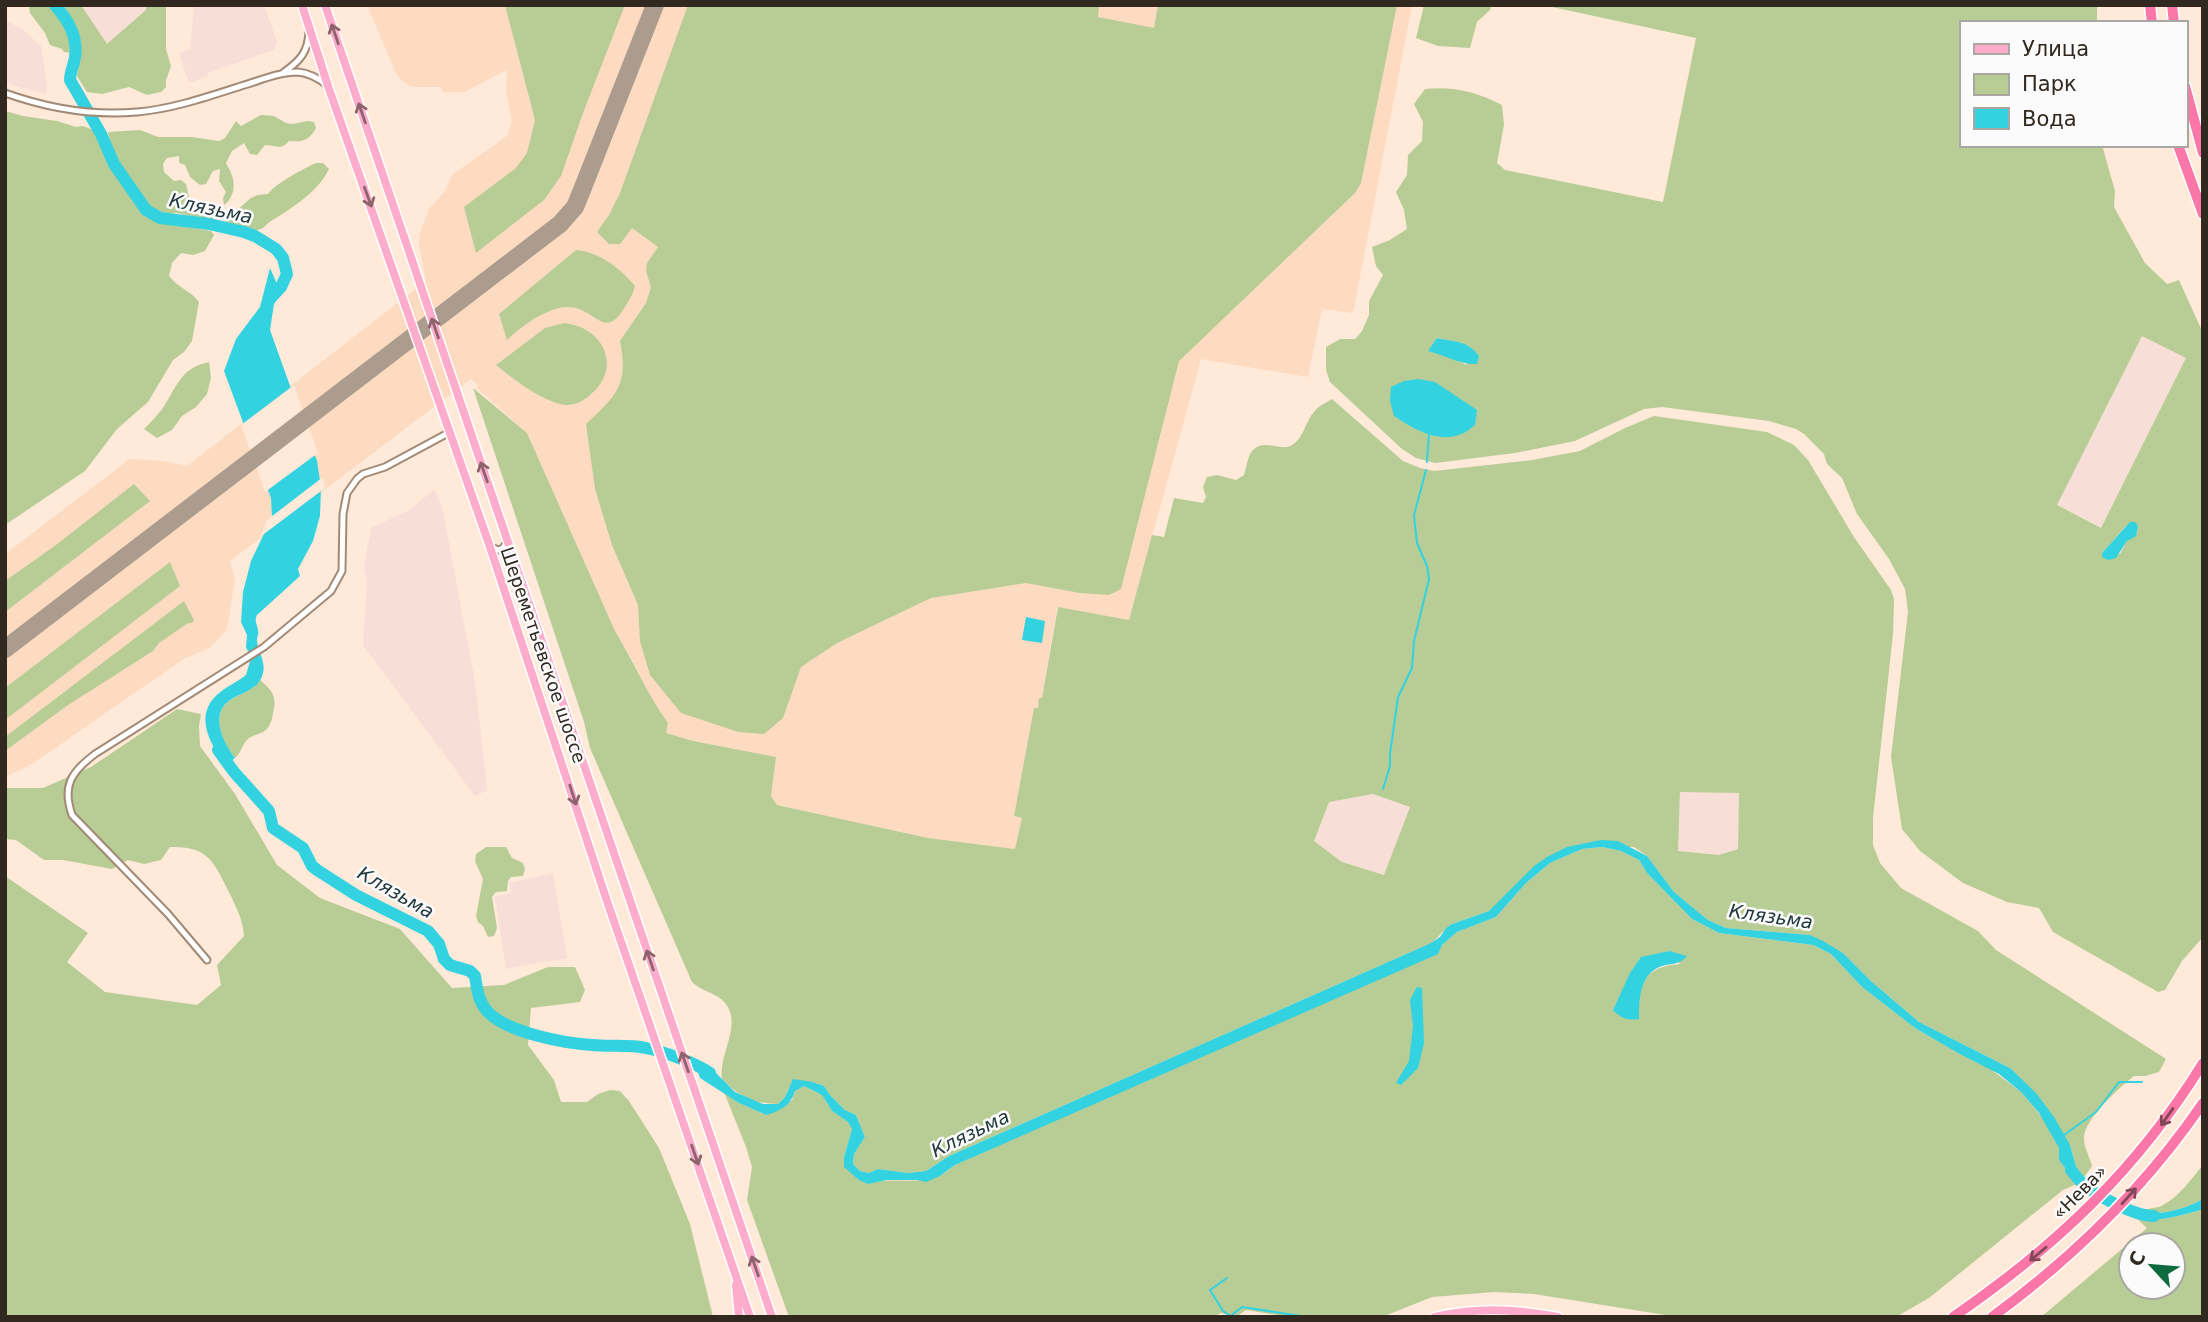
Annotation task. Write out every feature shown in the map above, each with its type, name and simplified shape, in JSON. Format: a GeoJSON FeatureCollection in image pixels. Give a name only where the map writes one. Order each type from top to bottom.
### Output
{"type":"FeatureCollection","features":[{"type":"Feature","properties":{"kind":"highway"},"geometry":{"type":"LineString","coordinates":[[2187,93],[2203,153]]}},
{"type":"Feature","properties":{"kind":"highway"},"geometry":{"type":"LineString","coordinates":[[2179,147],[2203,214]]}},
{"type":"Feature","properties":{"kind":"highway","name":"«Нева»"},"geometry":{"type":"LineString","coordinates":[[1953,1317],[2026,1263],[2089,1209],[2157,1131],[2203,1063]]}},
{"type":"Feature","properties":{"kind":"highway"},"geometry":{"type":"LineString","coordinates":[[1992,1317],[2071,1255],[2111,1217],[2175,1144],[2203,1104]]}},
{"type":"Feature","properties":{"kind":"main road","name":"Шереметьевское шоссе"},"geometry":{"type":"LineString","coordinates":[[302,5],[489,544],[750,1317]]}},
{"type":"Feature","properties":{"kind":"main road","name":"Шереметьевское шоссе"},"geometry":{"type":"LineString","coordinates":[[326,5],[772,1317]]}},
{"type":"Feature","properties":{"kind":"main road"},"geometry":{"type":"LineString","coordinates":[[735,1271],[739,1317]]}},
{"type":"Feature","properties":{"kind":"main road"},"geometry":{"type":"LineString","coordinates":[[1435,1317],[1498,1310],[1536,1312],[1558,1317]]}},
{"type":"Feature","properties":{"kind":"street"},"geometry":{"type":"LineString","coordinates":[[282,73],[304,55],[310,28]]}},
{"type":"Feature","properties":{"kind":"street"},"geometry":{"type":"LineString","coordinates":[[5,93],[72,110],[114,114],[170,107],[282,73],[300,72],[311,75],[328,86]]}},
{"type":"Feature","properties":{"kind":"street"},"geometry":{"type":"LineString","coordinates":[[207,960],[72,815],[67,793],[74,772],[83,763],[264,647],[331,591],[342,571],[343,514],[347,492],[363,474],[385,467],[450,432]]}},
{"type":"Feature","properties":{"kind":"street"},"geometry":{"type":"LineString","coordinates":[[489,544],[491,548],[499,550],[506,545],[506,536]]}},
{"type":"Feature","properties":{"kind":"shaded area"},"geometry":{"type":"Polygon","coordinates":[[[81,5],[146,5],[146,10],[107,45],[81,5]]]}},
{"type":"Feature","properties":{"kind":"shaded area"},"geometry":{"type":"Polygon","coordinates":[[[194,5],[264,5],[277,42],[274,50],[207,73],[208,76],[189,83],[179,53],[190,49],[194,5]]]}},
{"type":"Feature","properties":{"kind":"shaded area"},"geometry":{"type":"Polygon","coordinates":[[[367,5],[1412,5],[1353,313],[1322,309],[1308,377],[1201,359],[1129,620],[1057,607],[1042,698],[1014,816],[1022,818],[1016,849],[928,838],[777,805],[771,796],[693,741],[666,733],[655,704],[615,631],[527,433],[477,388],[478,385],[471,379],[230,561],[235,579],[227,629],[211,647],[182,660],[32,764],[5,777],[5,554],[130,459],[187,466],[426,281],[419,245],[420,232],[429,209],[445,191],[452,175],[507,136],[512,121],[506,91],[507,70],[464,92],[443,92],[441,87],[413,87],[401,80],[396,73],[367,5]]]}},
{"type":"Feature","properties":{"kind":"shaded area"},"geometry":{"type":"Polygon","coordinates":[[[5,20],[23,30],[41,46],[46,94],[5,83],[5,20]]]}},
{"type":"Feature","properties":{"kind":"shaded area"},"geometry":{"type":"Polygon","coordinates":[[[2142,335],[2187,358],[2101,528],[2057,505],[2142,335]]]}},
{"type":"Feature","properties":{"kind":"shaded area"},"geometry":{"type":"Polygon","coordinates":[[[434,490],[442,506],[475,682],[487,790],[475,796],[363,645],[367,581],[364,567],[371,528],[408,511],[434,490]]]}},
{"type":"Feature","properties":{"kind":"shaded area"},"geometry":{"type":"Polygon","coordinates":[[[1680,792],[1739,792],[1738,849],[1719,855],[1678,851],[1680,792]]]}},
{"type":"Feature","properties":{"kind":"shaded area"},"geometry":{"type":"Polygon","coordinates":[[[1373,794],[1410,807],[1385,875],[1342,862],[1314,841],[1329,802],[1373,794]]]}},
{"type":"Feature","properties":{"kind":"shaded area"},"geometry":{"type":"Polygon","coordinates":[[[553,873],[567,958],[506,969],[495,897],[511,893],[509,883],[553,873]]]}},
{"type":"Feature","properties":{"kind":"green space"},"geometry":{"type":"Polygon","coordinates":[[[29,5],[52,5],[66,27],[72,53],[50,45],[45,33],[30,13],[29,5]]]}},
{"type":"Feature","properties":{"kind":"green space"},"geometry":{"type":"Polygon","coordinates":[[[64,5],[81,5],[107,44],[146,10],[146,5],[166,5],[166,49],[171,66],[166,87],[161,92],[147,95],[129,87],[102,94],[87,92],[77,76],[81,44],[77,28],[64,5]]]}},
{"type":"Feature","properties":{"kind":"green space"},"geometry":{"type":"Polygon","coordinates":[[[505,5],[625,5],[561,176],[544,200],[476,253],[464,207],[516,168],[527,153],[535,120],[505,5]]]}},
{"type":"Feature","properties":{"kind":"green space"},"geometry":{"type":"Polygon","coordinates":[[[688,5],[1099,5],[1098,17],[1154,28],[1158,5],[1397,5],[1361,183],[1355,193],[1179,361],[1121,589],[1109,595],[1080,593],[1026,583],[931,598],[837,643],[801,667],[783,718],[764,734],[738,732],[681,713],[650,675],[640,641],[638,605],[612,545],[595,489],[586,424],[618,388],[623,369],[620,341],[646,303],[651,287],[646,271],[647,263],[658,247],[632,228],[620,244],[609,244],[597,232],[620,193],[688,5]]]}},
{"type":"Feature","properties":{"kind":"green space"},"geometry":{"type":"Polygon","coordinates":[[[1424,5],[1492,5],[1477,22],[1470,48],[1438,46],[1416,38],[1424,5]]]}},
{"type":"Feature","properties":{"kind":"green space"},"geometry":{"type":"Polygon","coordinates":[[[1543,5],[2097,5],[2097,21],[1960,21],[1960,147],[2103,147],[2115,191],[2114,207],[2145,263],[2167,284],[2179,280],[2203,333],[2203,937],[2182,961],[2165,990],[2158,992],[2053,932],[2039,908],[2007,902],[1963,883],[1920,851],[1902,829],[1891,757],[1908,612],[1905,589],[1889,559],[1857,514],[1842,478],[1827,464],[1824,454],[1804,434],[1769,421],[1662,407],[1644,409],[1575,441],[1515,453],[1435,463],[1416,458],[1402,449],[1330,382],[1326,370],[1326,347],[1340,339],[1355,339],[1362,331],[1369,315],[1369,301],[1383,275],[1376,266],[1372,247],[1407,229],[1404,210],[1396,192],[1407,175],[1408,155],[1422,141],[1423,122],[1414,104],[1425,89],[1465,91],[1502,105],[1504,125],[1497,163],[1505,170],[1663,202],[1696,38],[1543,5]],[[2142,336],[2057,505],[2101,528],[2186,358],[2142,336]],[[1437,338],[1429,351],[1467,365],[1463,343],[1437,338]],[[2126,526],[2102,553],[2120,554],[2127,541],[2138,531],[2126,526]]]}},
{"type":"Feature","properties":{"kind":"green space"},"geometry":{"type":"Polygon","coordinates":[[[5,111],[76,127],[83,126],[98,132],[103,152],[115,172],[125,181],[140,208],[162,223],[211,231],[214,235],[205,251],[193,255],[181,253],[172,263],[169,276],[199,302],[192,341],[184,352],[173,360],[148,402],[117,429],[85,471],[5,525],[5,111]]]}},
{"type":"Feature","properties":{"kind":"green space"},"geometry":{"type":"Polygon","coordinates":[[[261,115],[274,116],[293,124],[314,122],[316,128],[305,140],[289,141],[281,147],[265,145],[257,155],[250,154],[244,143],[232,151],[226,163],[234,186],[230,199],[224,205],[226,192],[219,181],[220,169],[213,171],[206,184],[200,185],[190,177],[185,165],[179,163],[179,156],[167,158],[163,164],[164,172],[174,181],[181,180],[186,184],[189,198],[197,208],[204,209],[216,221],[177,213],[163,214],[150,209],[120,163],[108,132],[140,130],[158,137],[192,137],[219,141],[225,138],[236,121],[241,126],[261,115]]]}},
{"type":"Feature","properties":{"kind":"green space"},"geometry":{"type":"Polygon","coordinates":[[[316,163],[323,163],[329,169],[319,185],[263,228],[249,229],[224,221],[251,198],[268,194],[283,181],[316,163]]]}},
{"type":"Feature","properties":{"kind":"green space"},"geometry":{"type":"Polygon","coordinates":[[[576,250],[593,254],[608,262],[635,286],[623,310],[610,322],[604,322],[577,308],[552,310],[535,318],[507,340],[499,314],[576,250]]]}},
{"type":"Feature","properties":{"kind":"green space"},"geometry":{"type":"Polygon","coordinates":[[[564,323],[590,332],[599,340],[607,361],[600,384],[590,395],[579,402],[566,405],[539,395],[496,365],[545,328],[564,323]]]}},
{"type":"Feature","properties":{"kind":"green space"},"geometry":{"type":"Polygon","coordinates":[[[209,362],[211,378],[207,394],[196,407],[182,416],[172,430],[157,438],[144,429],[161,410],[183,376],[193,368],[209,362]]]}},
{"type":"Feature","properties":{"kind":"green space"},"geometry":{"type":"Polygon","coordinates":[[[473,388],[527,433],[615,631],[668,723],[666,733],[776,757],[771,796],[777,805],[928,838],[1015,849],[1022,818],[1014,816],[1034,708],[1038,708],[1039,698],[1042,698],[1058,607],[1129,620],[1152,535],[1164,537],[1174,498],[1203,503],[1206,497],[1203,487],[1207,477],[1217,475],[1236,480],[1244,475],[1254,449],[1263,445],[1292,445],[1316,410],[1332,399],[1403,461],[1434,471],[1532,460],[1580,451],[1654,416],[1767,432],[1794,445],[1808,460],[1854,537],[1891,590],[1894,599],[1893,634],[1873,818],[1873,845],[1880,863],[1901,888],[1978,931],[1996,950],[2166,1059],[2159,1072],[2134,1076],[2089,1123],[2084,1139],[2092,1166],[2082,1180],[2070,1145],[2010,1068],[1919,1022],[1843,953],[1810,935],[1726,928],[1708,920],[1674,892],[1647,856],[1634,847],[1567,847],[1489,911],[1452,924],[1431,943],[949,1156],[926,1171],[908,1173],[878,1169],[869,1173],[860,1171],[853,1164],[854,1154],[865,1137],[856,1115],[845,1110],[824,1086],[813,1082],[789,1087],[778,1104],[769,1104],[747,1098],[722,1079],[723,1060],[731,1030],[730,1012],[721,999],[692,982],[590,748],[584,722],[473,388]],[[1680,792],[1678,851],[1719,855],[1738,849],[1739,793],[1680,792]],[[1373,794],[1329,802],[1314,841],[1342,862],[1384,875],[1410,807],[1373,794]]]}},
{"type":"Feature","properties":{"kind":"green space"},"geometry":{"type":"Polygon","coordinates":[[[134,484],[150,501],[5,612],[5,581],[134,484]]]}},
{"type":"Feature","properties":{"kind":"green space"},"geometry":{"type":"Polygon","coordinates":[[[170,562],[180,586],[5,720],[5,688],[170,562]]]}},
{"type":"Feature","properties":{"kind":"green space"},"geometry":{"type":"Polygon","coordinates":[[[184,601],[194,620],[192,623],[188,623],[159,643],[153,651],[68,705],[5,751],[5,737],[184,601]]]}},
{"type":"Feature","properties":{"kind":"green space"},"geometry":{"type":"Polygon","coordinates":[[[260,680],[274,698],[271,721],[265,731],[247,740],[235,758],[222,736],[219,720],[221,712],[232,699],[251,689],[260,680]]]}},
{"type":"Feature","properties":{"kind":"green space"},"geometry":{"type":"Polygon","coordinates":[[[177,709],[201,714],[200,746],[235,794],[277,865],[320,898],[400,929],[452,988],[504,985],[548,967],[575,967],[585,990],[580,1002],[531,1008],[528,1045],[554,1080],[561,1102],[587,1102],[610,1090],[620,1091],[629,1101],[659,1148],[690,1224],[713,1317],[5,1317],[5,876],[88,933],[67,962],[105,992],[197,1005],[221,985],[217,965],[244,936],[241,920],[230,894],[215,865],[202,853],[183,847],[170,847],[161,860],[144,864],[128,860],[112,869],[63,860],[44,860],[16,840],[5,839],[5,788],[43,788],[91,767],[177,709]]]}},
{"type":"Feature","properties":{"kind":"green space"},"geometry":{"type":"Polygon","coordinates":[[[486,847],[506,847],[512,858],[523,863],[525,869],[523,876],[511,877],[507,891],[496,892],[492,897],[497,928],[494,936],[488,937],[476,916],[483,879],[475,861],[476,854],[486,847]]]}},
{"type":"Feature","properties":{"kind":"green space"},"geometry":{"type":"Polygon","coordinates":[[[1602,847],[1621,851],[1639,860],[1647,873],[1692,919],[1719,933],[1813,945],[1831,954],[1862,987],[1915,1028],[1985,1065],[2021,1092],[2045,1121],[2059,1148],[2059,1160],[2077,1184],[2063,1190],[1929,1298],[1896,1317],[1678,1317],[1534,1294],[1494,1292],[1432,1297],[1382,1317],[1290,1317],[1246,1310],[1236,1317],[1221,1313],[1213,1317],[789,1317],[747,1200],[752,1167],[724,1092],[739,1103],[766,1115],[792,1100],[795,1091],[804,1086],[822,1095],[832,1111],[848,1122],[852,1129],[844,1157],[868,1184],[933,1178],[955,1165],[1442,945],[1457,932],[1496,917],[1526,883],[1550,863],[1582,849],[1602,847]],[[1669,951],[1640,958],[1613,1010],[1638,1019],[1642,987],[1651,973],[1680,964],[1669,951]]]}},
{"type":"Feature","properties":{"kind":"green space"},"geometry":{"type":"Polygon","coordinates":[[[2203,1165],[2203,1199],[2173,1211],[2142,1211],[2161,1206],[2175,1197],[2203,1165]]]}},
{"type":"Feature","properties":{"kind":"green space"},"geometry":{"type":"Polygon","coordinates":[[[2203,1209],[2203,1317],[2041,1317],[2117,1253],[2117,1301],[2187,1301],[2187,1231],[2143,1231],[2147,1228],[2135,1217],[2161,1219],[2203,1209]]]}},
{"type":"Feature","properties":{"kind":"water"},"geometry":{"type":"Polygon","coordinates":[[[270,268],[277,284],[283,289],[274,304],[270,330],[317,461],[321,487],[320,516],[313,541],[298,569],[300,576],[257,615],[257,641],[263,673],[254,687],[230,700],[220,713],[220,729],[235,758],[225,766],[208,734],[206,716],[216,695],[246,675],[251,658],[246,647],[247,635],[241,622],[243,592],[251,561],[272,517],[271,498],[224,371],[236,339],[260,307],[270,268]]]}},
{"type":"Feature","properties":{"kind":"water"},"geometry":{"type":"Polygon","coordinates":[[[1437,338],[1460,342],[1470,347],[1479,356],[1477,364],[1428,351],[1437,338]]]}},
{"type":"Feature","properties":{"kind":"water"},"geometry":{"type":"Polygon","coordinates":[[[1418,379],[1435,382],[1477,410],[1475,425],[1452,437],[1434,436],[1417,430],[1394,416],[1390,401],[1391,387],[1418,379]]]}},
{"type":"Feature","properties":{"kind":"water"},"geometry":{"type":"Polygon","coordinates":[[[2130,522],[2135,522],[2138,526],[2136,536],[2127,541],[2116,558],[2108,560],[2102,557],[2102,553],[2130,522]]]}},
{"type":"Feature","properties":{"kind":"water"},"geometry":{"type":"Polygon","coordinates":[[[1026,617],[1045,621],[1042,643],[1022,640],[1026,617]]]}},
{"type":"Feature","properties":{"kind":"water"},"geometry":{"type":"Polygon","coordinates":[[[1601,840],[1618,841],[1647,856],[1674,892],[1708,920],[1726,928],[1810,935],[1823,941],[1843,953],[1919,1022],[2010,1068],[2036,1093],[2054,1117],[2070,1145],[2082,1180],[2077,1184],[2059,1160],[2059,1148],[2039,1113],[2021,1092],[1999,1074],[1915,1028],[1862,987],[1831,954],[1813,945],[1719,933],[1692,919],[1647,873],[1639,860],[1621,851],[1602,847],[1582,849],[1550,863],[1526,883],[1496,917],[1457,932],[1442,945],[1438,954],[955,1165],[926,1182],[887,1180],[868,1184],[859,1180],[844,1167],[852,1129],[848,1122],[832,1111],[822,1095],[804,1086],[795,1091],[785,1107],[766,1115],[739,1103],[700,1078],[693,1058],[709,1066],[735,1092],[763,1104],[778,1104],[785,1097],[793,1079],[824,1086],[845,1110],[856,1115],[865,1137],[854,1154],[853,1164],[860,1171],[926,1171],[949,1156],[1431,943],[1452,924],[1489,911],[1534,866],[1547,857],[1567,847],[1601,840]]]}},
{"type":"Feature","properties":{"kind":"water"},"geometry":{"type":"Polygon","coordinates":[[[1669,951],[1687,956],[1649,974],[1640,995],[1639,1019],[1628,1019],[1616,1013],[1613,1010],[1630,973],[1641,957],[1669,951]]]}},
{"type":"Feature","properties":{"kind":"water"},"geometry":{"type":"Polygon","coordinates":[[[1417,987],[1422,988],[1424,1043],[1418,1068],[1401,1085],[1396,1083],[1409,1061],[1413,1026],[1410,1000],[1417,987]]]}},
{"type":"Feature","properties":{"kind":"water"},"geometry":{"type":"Polygon","coordinates":[[[2203,1199],[2203,1209],[2186,1214],[2161,1219],[2135,1217],[2142,1211],[2173,1211],[2203,1199]]]}},
{"type":"Feature","properties":{"kind":"pier"},"geometry":{"type":"Polygon","coordinates":[[[294,385],[318,453],[265,492],[241,425],[294,385]]]}},
{"type":"Feature","properties":{"kind":"pier"},"geometry":{"type":"Polygon","coordinates":[[[323,477],[325,488],[260,537],[267,520],[323,477]]]}},
{"type":"Feature","properties":{"kind":"waterway","name":"Клязьма"},"geometry":{"type":"LineString","coordinates":[[55,5],[68,23],[75,42],[70,80],[101,134],[114,164],[146,210],[160,218],[209,224],[244,232],[276,249],[283,258],[287,274],[281,287],[270,299]]}},
{"type":"Feature","properties":{"kind":"waterway"},"geometry":{"type":"LineString","coordinates":[[1427,462],[1429,433]]}},
{"type":"Feature","properties":{"kind":"waterway"},"geometry":{"type":"LineString","coordinates":[[1383,789],[1390,766],[1398,697],[1412,668],[1414,641],[1429,579],[1427,566],[1417,543],[1414,515],[1426,470]]}},
{"type":"Feature","properties":{"kind":"waterway","name":"Клязьма"},"geometry":{"type":"LineString","coordinates":[[218,750],[269,811],[273,828],[303,848],[312,866],[356,895],[428,931],[439,944],[444,959],[450,965],[470,971],[475,976],[482,1003],[496,1019],[522,1031],[552,1039],[653,1050],[687,1061],[710,1073]]}},
{"type":"Feature","properties":{"kind":"waterway"},"geometry":{"type":"LineString","coordinates":[[2064,1135],[2096,1112],[2119,1082],[2142,1082]]}},
{"type":"Feature","properties":{"kind":"waterway","name":"Клязьма"},"geometry":{"type":"LineString","coordinates":[[2071,1170],[2082,1183],[2106,1199],[2136,1213],[2154,1216]]}},
{"type":"Feature","properties":{"kind":"waterway"},"geometry":{"type":"LineString","coordinates":[[1227,1278],[1210,1290],[1223,1311],[1229,1315]]}},
{"type":"Feature","properties":{"kind":"waterway"},"geometry":{"type":"LineString","coordinates":[[1229,1317],[1242,1307],[1307,1317]]}},
{"type":"Feature","properties":{"kind":"taxiway"},"geometry":{"type":"LineString","coordinates":[[5,649],[560,224],[575,207],[655,5]]}}]}
